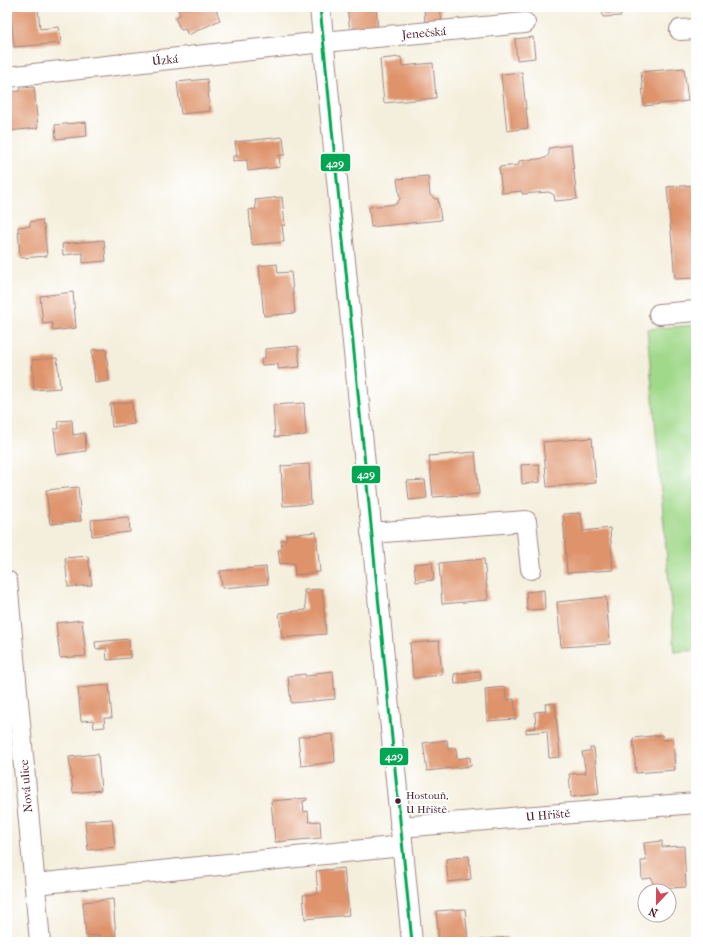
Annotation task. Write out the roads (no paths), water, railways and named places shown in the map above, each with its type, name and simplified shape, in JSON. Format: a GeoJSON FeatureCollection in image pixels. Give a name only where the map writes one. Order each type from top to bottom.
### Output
{"type":"FeatureCollection","features":[{"type":"Feature","properties":{"kind":"street"},"geometry":{"type":"LineString","coordinates":[[320,7],[412,942]]}},
{"type":"Feature","properties":{"kind":"street","name":"Jenečská"},"geometry":{"type":"LineString","coordinates":[[323,42],[525,23]]}},
{"type":"Feature","properties":{"kind":"street","name":"Úzká"},"geometry":{"type":"LineString","coordinates":[[7,77],[323,42]]}},
{"type":"Feature","properties":{"kind":"street"},"geometry":{"type":"LineString","coordinates":[[659,314],[696,311]]}},
{"type":"Feature","properties":{"kind":"street"},"geometry":{"type":"LineString","coordinates":[[371,533],[526,521],[531,569]]}},
{"type":"Feature","properties":{"kind":"street","name":"Nová ulice"},"geometry":{"type":"LineString","coordinates":[[7,581],[40,942]]}},
{"type":"Feature","properties":{"kind":"street","name":"U Hřiště"},"geometry":{"type":"LineString","coordinates":[[35,884],[401,836],[696,803]]}},
{"type":"Feature","properties":{"kind":"place","name":"Hostouň, U Hřiště"},"geometry":{"type":"Point","coordinates":[398,801]}}]}
